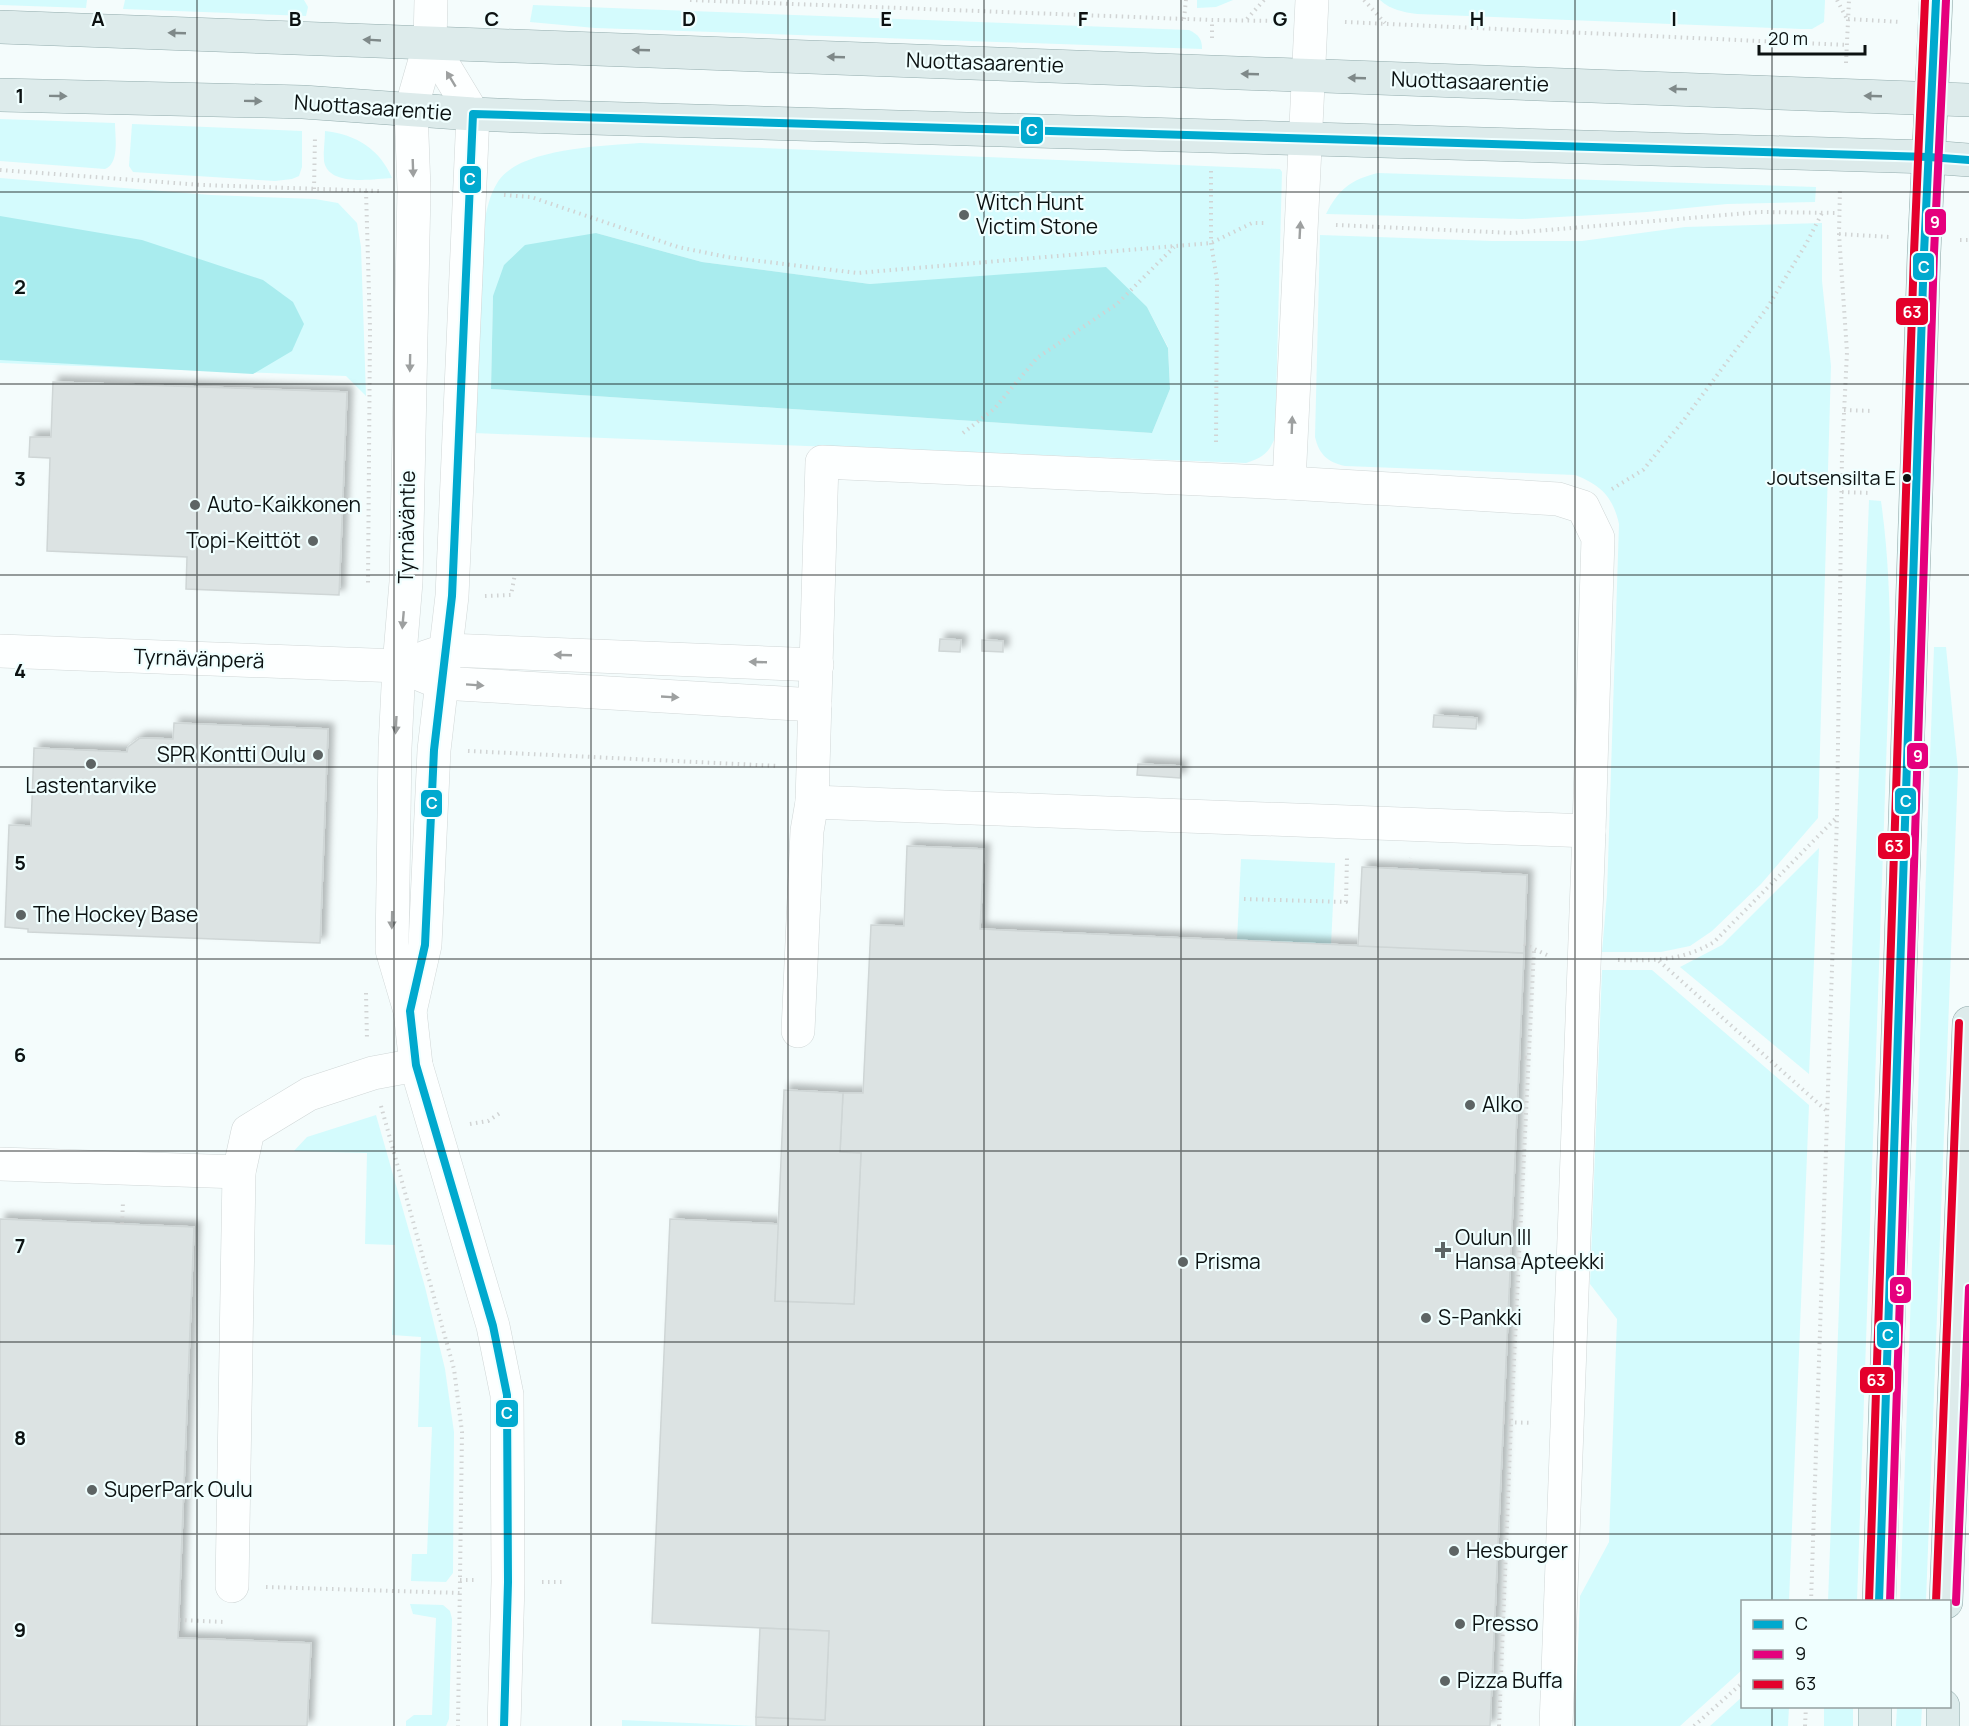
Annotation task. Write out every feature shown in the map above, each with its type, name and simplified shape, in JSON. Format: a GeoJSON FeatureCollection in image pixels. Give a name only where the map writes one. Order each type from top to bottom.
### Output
{"type":"FeatureCollection","features":[{"type":"Feature","properties":{"kind":"main road"},"geometry":{"type":"LineString","coordinates":[[1879,1600],[1924,265],[1936,0]]}},
{"type":"Feature","properties":{"kind":"main road","name":"Nuottasaarentie"},"geometry":{"type":"LineString","coordinates":[[0,27],[1969,100]]}},
{"type":"Feature","properties":{"kind":"main road","name":"Nuottasaarentie"},"geometry":{"type":"LineString","coordinates":[[0,95],[303,102],[473,114],[1969,160]]}},
{"type":"Feature","properties":{"kind":"main road"},"geometry":{"type":"LineString","coordinates":[[1946,1600],[1969,1023]]}},
{"type":"Feature","properties":{"kind":"main road"},"geometry":{"type":"LineString","coordinates":[[1875,1708],[1875,1726]]}},
{"type":"Feature","properties":{"kind":"main road"},"geometry":{"type":"LineString","coordinates":[[1943,1708],[1943,1726]]}},
{"type":"Feature","properties":{"kind":"street","name":"Tyrnäväntie"},"geometry":{"type":"LineString","coordinates":[[430,0],[430,43],[411,109],[414,189],[406,582],[395,748],[392,950],[410,1011],[416,1065],[493,1326],[507,1395],[508,1582],[504,1726]]}},
{"type":"Feature","properties":{"kind":"street"},"geometry":{"type":"LineString","coordinates":[[1289,483],[1311,11]]}},
{"type":"Feature","properties":{"kind":"street"},"geometry":{"type":"LineString","coordinates":[[430,43],[473,114]]}},
{"type":"Feature","properties":{"kind":"street","name":"Tyrnäväntie"},"geometry":{"type":"LineString","coordinates":[[410,1011],[425,945],[434,750],[452,596],[473,114]]}},
{"type":"Feature","properties":{"kind":"street"},"geometry":{"type":"LineString","coordinates":[[798,1031],[807,831],[812,802],[822,462],[1289,483],[1558,499],[1583,507],[1598,538],[1556,1726]]}},
{"type":"Feature","properties":{"kind":"street"},"geometry":{"type":"LineString","coordinates":[[399,666],[447,650],[817,665]]}},
{"type":"Feature","properties":{"kind":"street","name":"Tyrnävänperä"},"geometry":{"type":"LineString","coordinates":[[0,651],[399,666]]}},
{"type":"Feature","properties":{"kind":"street"},"geometry":{"type":"LineString","coordinates":[[399,666],[441,683],[815,705]]}},
{"type":"Feature","properties":{"kind":"street"},"geometry":{"type":"LineString","coordinates":[[812,802],[1589,831]]}},
{"type":"Feature","properties":{"kind":"street"},"geometry":{"type":"LineString","coordinates":[[232,1586],[238,1172],[248,1131],[309,1094],[373,1073],[416,1065]]}},
{"type":"Feature","properties":{"kind":"street"},"geometry":{"type":"LineString","coordinates":[[0,1164],[238,1172]]}},
{"type":"Feature","properties":{"kind":"path"},"geometry":{"type":"LineString","coordinates":[[690,0],[1212,20],[1247,20],[1311,11],[1385,23],[1848,45]]}},
{"type":"Feature","properties":{"kind":"path"},"geometry":{"type":"LineString","coordinates":[[1184,19],[1186,0]]}},
{"type":"Feature","properties":{"kind":"path"},"geometry":{"type":"LineString","coordinates":[[1247,20],[1264,0]]}},
{"type":"Feature","properties":{"kind":"path"},"geometry":{"type":"LineString","coordinates":[[1364,0],[1385,23]]}},
{"type":"Feature","properties":{"kind":"path"},"geometry":{"type":"LineString","coordinates":[[1837,0],[1848,19]]}},
{"type":"Feature","properties":{"kind":"path"},"geometry":{"type":"LineString","coordinates":[[1845,94],[1849,0]]}},
{"type":"Feature","properties":{"kind":"path"},"geometry":{"type":"LineString","coordinates":[[1211,73],[1212,20]]}},
{"type":"Feature","properties":{"kind":"path"},"geometry":{"type":"LineString","coordinates":[[1211,136],[1211,243],[1217,280],[1216,480]]}},
{"type":"Feature","properties":{"kind":"path"},"geometry":{"type":"LineString","coordinates":[[1811,1600],[1837,817],[1842,492],[1847,352],[1839,213],[1842,155]]}},
{"type":"Feature","properties":{"kind":"path"},"geometry":{"type":"LineString","coordinates":[[0,170],[202,185],[366,191],[414,189]]}},
{"type":"Feature","properties":{"kind":"path"},"geometry":{"type":"LineString","coordinates":[[468,191],[531,197],[678,247],[727,257],[857,273],[1211,243],[1252,223],[1512,233],[1760,212],[1839,213]]}},
{"type":"Feature","properties":{"kind":"path"},"geometry":{"type":"LineString","coordinates":[[1583,507],[1643,470],[1683,421],[1767,308],[1822,213]]}},
{"type":"Feature","properties":{"kind":"path"},"geometry":{"type":"LineString","coordinates":[[922,467],[994,410],[1036,358],[1117,304],[1175,246]]}},
{"type":"Feature","properties":{"kind":"path"},"geometry":{"type":"LineString","coordinates":[[1844,410],[1873,411]]}},
{"type":"Feature","properties":{"kind":"path"},"geometry":{"type":"LineString","coordinates":[[1842,492],[1871,493]]}},
{"type":"Feature","properties":{"kind":"path"},"geometry":{"type":"LineString","coordinates":[[1524,944],[1550,957],[1583,960],[1658,961],[1697,952],[1714,942],[1837,817]]}},
{"type":"Feature","properties":{"kind":"path"},"geometry":{"type":"LineString","coordinates":[[1244,899],[1346,902],[1347,853]]}},
{"type":"Feature","properties":{"kind":"path"},"geometry":{"type":"LineString","coordinates":[[1498,1726],[1534,949]]}},
{"type":"Feature","properties":{"kind":"path"},"geometry":{"type":"LineString","coordinates":[[1658,961],[1828,1112]]}},
{"type":"Feature","properties":{"kind":"path"},"geometry":{"type":"LineString","coordinates":[[1519,1057],[1530,1058]]}},
{"type":"Feature","properties":{"kind":"path"},"geometry":{"type":"LineString","coordinates":[[232,1586],[460,1593]]}},
{"type":"Feature","properties":{"kind":"path"},"geometry":{"type":"LineString","coordinates":[[1694,1726],[1741,1685]]}},
{"type":"Feature","properties":{"kind":"path"},"geometry":{"type":"LineString","coordinates":[[1805,1726],[1806,1708]]}},
{"type":"Feature","properties":{"kind":"shaded area"},"geometry":{"type":"Polygon","coordinates":[[[0,0],[87,0],[86,8],[0,5],[0,0]]]}},
{"type":"Feature","properties":{"kind":"shaded area"},"geometry":{"type":"Polygon","coordinates":[[[125,0],[304,0],[308,7],[306,16],[123,9],[125,0]]]}},
{"type":"Feature","properties":{"kind":"shaded area"},"geometry":{"type":"Polygon","coordinates":[[[1197,0],[1233,0],[1216,7],[1197,8],[1197,0]]]}},
{"type":"Feature","properties":{"kind":"shaded area"},"geometry":{"type":"Polygon","coordinates":[[[1380,0],[1825,1],[1824,22],[1812,29],[1801,29],[1417,14],[1393,8],[1380,0]]]}},
{"type":"Feature","properties":{"kind":"shaded area"},"geometry":{"type":"Polygon","coordinates":[[[533,5],[1189,30],[1199,38],[1202,49],[595,28],[530,22],[533,5]]]}},
{"type":"Feature","properties":{"kind":"shaded area"},"geometry":{"type":"Polygon","coordinates":[[[0,119],[115,123],[115,156],[110,166],[105,169],[0,161],[0,119]]]}},
{"type":"Feature","properties":{"kind":"shaded area"},"geometry":{"type":"Polygon","coordinates":[[[132,124],[302,131],[302,167],[299,176],[275,181],[133,172],[129,166],[132,124]]]}},
{"type":"Feature","properties":{"kind":"shaded area"},"geometry":{"type":"Polygon","coordinates":[[[325,131],[346,136],[365,145],[381,159],[392,178],[352,180],[334,175],[327,169],[324,161],[325,131]]]}},
{"type":"Feature","properties":{"kind":"shaded area"},"geometry":{"type":"Polygon","coordinates":[[[640,143],[1280,169],[1282,172],[1275,438],[1264,454],[1246,463],[474,433],[482,233],[495,186],[510,169],[544,155],[585,148],[640,143]],[[596,233],[493,296],[491,389],[1152,433],[1170,389],[1168,347],[1147,307],[895,283],[870,284],[702,262],[596,233]]]}},
{"type":"Feature","properties":{"kind":"shaded area"},"geometry":{"type":"Polygon","coordinates":[[[1378,173],[1816,187],[1815,202],[1727,204],[1647,212],[1522,219],[1326,214],[1346,187],[1378,173]]]}},
{"type":"Feature","properties":{"kind":"shaded area"},"geometry":{"type":"Polygon","coordinates":[[[0,178],[211,195],[315,199],[338,203],[357,223],[361,247],[366,396],[346,376],[0,363],[0,178]]]}},
{"type":"Feature","properties":{"kind":"shaded area"},"geometry":{"type":"Polygon","coordinates":[[[0,216],[142,240],[263,280],[293,302],[304,324],[292,351],[253,374],[0,360],[0,216]]]}},
{"type":"Feature","properties":{"kind":"shaded area"},"geometry":{"type":"Polygon","coordinates":[[[1822,223],[1822,281],[1831,366],[1818,818],[1761,884],[1712,931],[1690,946],[1661,952],[1602,952],[1607,894],[1619,524],[1613,506],[1599,488],[1575,475],[1345,466],[1325,456],[1315,437],[1320,235],[1492,241],[1582,241],[1685,227],[1822,223]]]}},
{"type":"Feature","properties":{"kind":"shaded area"},"geometry":{"type":"Polygon","coordinates":[[[596,233],[702,262],[870,284],[1106,267],[1147,307],[1168,348],[1170,389],[1152,433],[491,389],[493,296],[504,265],[525,245],[596,233]]]}},
{"type":"Feature","properties":{"kind":"shaded area"},"geometry":{"type":"Polygon","coordinates":[[[1869,500],[1881,501],[1888,576],[1890,650],[1857,1600],[1828,1600],[1869,500]]]}},
{"type":"Feature","properties":{"kind":"shaded area"},"geometry":{"type":"Polygon","coordinates":[[[1934,647],[1946,647],[1958,770],[1926,1600],[1900,1600],[1934,647]]]}},
{"type":"Feature","properties":{"kind":"shaded area"},"geometry":{"type":"Polygon","coordinates":[[[1819,848],[1809,1074],[1680,967],[1722,945],[1819,848]]]}},
{"type":"Feature","properties":{"kind":"shaded area"},"geometry":{"type":"Polygon","coordinates":[[[1241,859],[1335,863],[1331,945],[1237,941],[1241,859]]]}},
{"type":"Feature","properties":{"kind":"shaded area"},"geometry":{"type":"Polygon","coordinates":[[[1602,970],[1652,970],[1809,1105],[1789,1600],[1741,1600],[1741,1671],[1680,1726],[1575,1726],[1580,1596],[1609,1542],[1617,1319],[1590,1284],[1602,970]]]}},
{"type":"Feature","properties":{"kind":"shaded area"},"geometry":{"type":"Polygon","coordinates":[[[376,1115],[425,1287],[445,1369],[454,1432],[453,1573],[446,1582],[411,1581],[412,1554],[427,1554],[432,1427],[418,1427],[421,1337],[392,1335],[395,1245],[365,1244],[367,1153],[294,1151],[307,1137],[376,1115]]]}},
{"type":"Feature","properties":{"kind":"shaded area"},"geometry":{"type":"Polygon","coordinates":[[[410,1604],[443,1605],[450,1611],[452,1619],[449,1719],[446,1726],[406,1726],[406,1721],[414,1715],[432,1715],[436,1618],[413,1614],[410,1604]]]}},
{"type":"Feature","properties":{"kind":"shaded area"},"geometry":{"type":"Polygon","coordinates":[[[1741,1698],[1741,1708],[1789,1708],[1788,1726],[1710,1726],[1741,1698]]]}},
{"type":"Feature","properties":{"kind":"shaded area"},"geometry":{"type":"Polygon","coordinates":[[[1824,1708],[1853,1708],[1853,1726],[1824,1726],[1824,1708]]]}},
{"type":"Feature","properties":{"kind":"shaded area"},"geometry":{"type":"Polygon","coordinates":[[[1897,1708],[1922,1708],[1921,1726],[1896,1726],[1897,1708]]]}},
{"type":"Feature","properties":{"kind":"shaded area"},"geometry":{"type":"Polygon","coordinates":[[[622,1720],[756,1726],[622,1726],[622,1720]]]}},
{"type":"Feature","properties":{"kind":"building","name":"Auto-Kaikkonen"},"geometry":{"type":"Polygon","coordinates":[[[53,382],[347,392],[339,595],[186,589],[187,557],[47,551],[50,458],[29,457],[30,437],[51,437],[53,382]]]}},
{"type":"Feature","properties":{"kind":"building"},"geometry":{"type":"Polygon","coordinates":[[[940,639],[961,640],[960,652],[939,651],[940,639]]]}},
{"type":"Feature","properties":{"kind":"building"},"geometry":{"type":"Polygon","coordinates":[[[982,640],[1003,641],[1003,652],[982,651],[982,640]]]}},
{"type":"Feature","properties":{"kind":"building"},"geometry":{"type":"Polygon","coordinates":[[[1434,715],[1477,718],[1476,729],[1433,727],[1434,715]]]}},
{"type":"Feature","properties":{"kind":"building"},"geometry":{"type":"Polygon","coordinates":[[[174,723],[328,729],[320,943],[28,932],[28,929],[5,927],[9,825],[31,826],[34,748],[127,752],[128,747],[140,738],[173,739],[174,723]]]}},
{"type":"Feature","properties":{"kind":"building"},"geometry":{"type":"Polygon","coordinates":[[[1138,764],[1181,766],[1180,778],[1137,775],[1138,764]]]}},
{"type":"Feature","properties":{"kind":"building","name":"Prisma"},"geometry":{"type":"Polygon","coordinates":[[[907,846],[984,849],[980,929],[1524,953],[1490,1726],[756,1726],[756,1717],[825,1720],[829,1631],[652,1623],[670,1219],[779,1224],[775,1301],[854,1304],[861,1153],[840,1152],[843,1093],[863,1093],[871,925],[904,926],[907,846]]]}},
{"type":"Feature","properties":{"kind":"building"},"geometry":{"type":"Polygon","coordinates":[[[1362,867],[1527,875],[1524,953],[1358,946],[1362,867]]]}},
{"type":"Feature","properties":{"kind":"building"},"geometry":{"type":"Polygon","coordinates":[[[784,1090],[843,1093],[840,1152],[861,1153],[854,1304],[775,1301],[784,1090]]]}},
{"type":"Feature","properties":{"kind":"building"},"geometry":{"type":"Polygon","coordinates":[[[0,1219],[194,1227],[178,1638],[311,1643],[307,1726],[0,1726],[0,1219]]]}},
{"type":"Feature","properties":{"kind":"building"},"geometry":{"type":"Polygon","coordinates":[[[760,1628],[829,1631],[825,1720],[756,1717],[760,1628]]]}},
{"type":"Feature","properties":{"kind":"transit line","name":"63"},"geometry":{"type":"LineString","coordinates":[[1869,1600],[1914,253],[1925,0]]}},
{"type":"Feature","properties":{"kind":"transit line","name":"C"},"geometry":{"type":"LineString","coordinates":[[1879,1600],[1924,253],[1936,0]]}},
{"type":"Feature","properties":{"kind":"transit line","name":"9"},"geometry":{"type":"LineString","coordinates":[[1890,1600],[1934,253],[1946,0]]}},
{"type":"Feature","properties":{"kind":"transit line","name":"C"},"geometry":{"type":"LineString","coordinates":[[504,1726],[508,1582],[507,1395],[493,1326],[416,1065],[410,1011],[425,945],[434,750],[452,596],[473,114],[1969,160]]}},
{"type":"Feature","properties":{"kind":"transit line","name":"63"},"geometry":{"type":"LineString","coordinates":[[1936,1600],[1959,1023]]}},
{"type":"Feature","properties":{"kind":"transit line","name":"9"},"geometry":{"type":"LineString","coordinates":[[1956,1602],[1969,1288]]}},
{"type":"Feature","properties":{"kind":"place","name":"Witch Hunt Victim Stone"},"geometry":{"type":"Point","coordinates":[964,215]}},
{"type":"Feature","properties":{"kind":"place","name":"Joutsensilta E"},"geometry":{"type":"Point","coordinates":[1907,478]}},
{"type":"Feature","properties":{"kind":"place","name":"Auto-Kaikkonen"},"geometry":{"type":"Point","coordinates":[195,505]}},
{"type":"Feature","properties":{"kind":"place","name":"Topi-Keittöt"},"geometry":{"type":"Point","coordinates":[313,541]}},
{"type":"Feature","properties":{"kind":"place","name":"SPR Kontti Oulu"},"geometry":{"type":"Point","coordinates":[318,755]}},
{"type":"Feature","properties":{"kind":"place","name":"Lastentarvike"},"geometry":{"type":"Point","coordinates":[91,764]}},
{"type":"Feature","properties":{"kind":"place","name":"The Hockey Base"},"geometry":{"type":"Point","coordinates":[21,915]}},
{"type":"Feature","properties":{"kind":"place","name":"Alko"},"geometry":{"type":"Point","coordinates":[1470,1105]}},
{"type":"Feature","properties":{"kind":"place","name":"Oulun III Hansa Apteekki"},"geometry":{"type":"Point","coordinates":[1443,1250]}},
{"type":"Feature","properties":{"kind":"place","name":"Prisma"},"geometry":{"type":"Point","coordinates":[1183,1262]}},
{"type":"Feature","properties":{"kind":"place","name":"S-Pankki"},"geometry":{"type":"Point","coordinates":[1426,1318]}},
{"type":"Feature","properties":{"kind":"place","name":"SuperPark Oulu"},"geometry":{"type":"Point","coordinates":[92,1490]}},
{"type":"Feature","properties":{"kind":"place","name":"Hesburger"},"geometry":{"type":"Point","coordinates":[1454,1551]}},
{"type":"Feature","properties":{"kind":"place","name":"Presso"},"geometry":{"type":"Point","coordinates":[1460,1624]}},
{"type":"Feature","properties":{"kind":"place","name":"Pizza Buffa"},"geometry":{"type":"Point","coordinates":[1445,1681]}}]}
